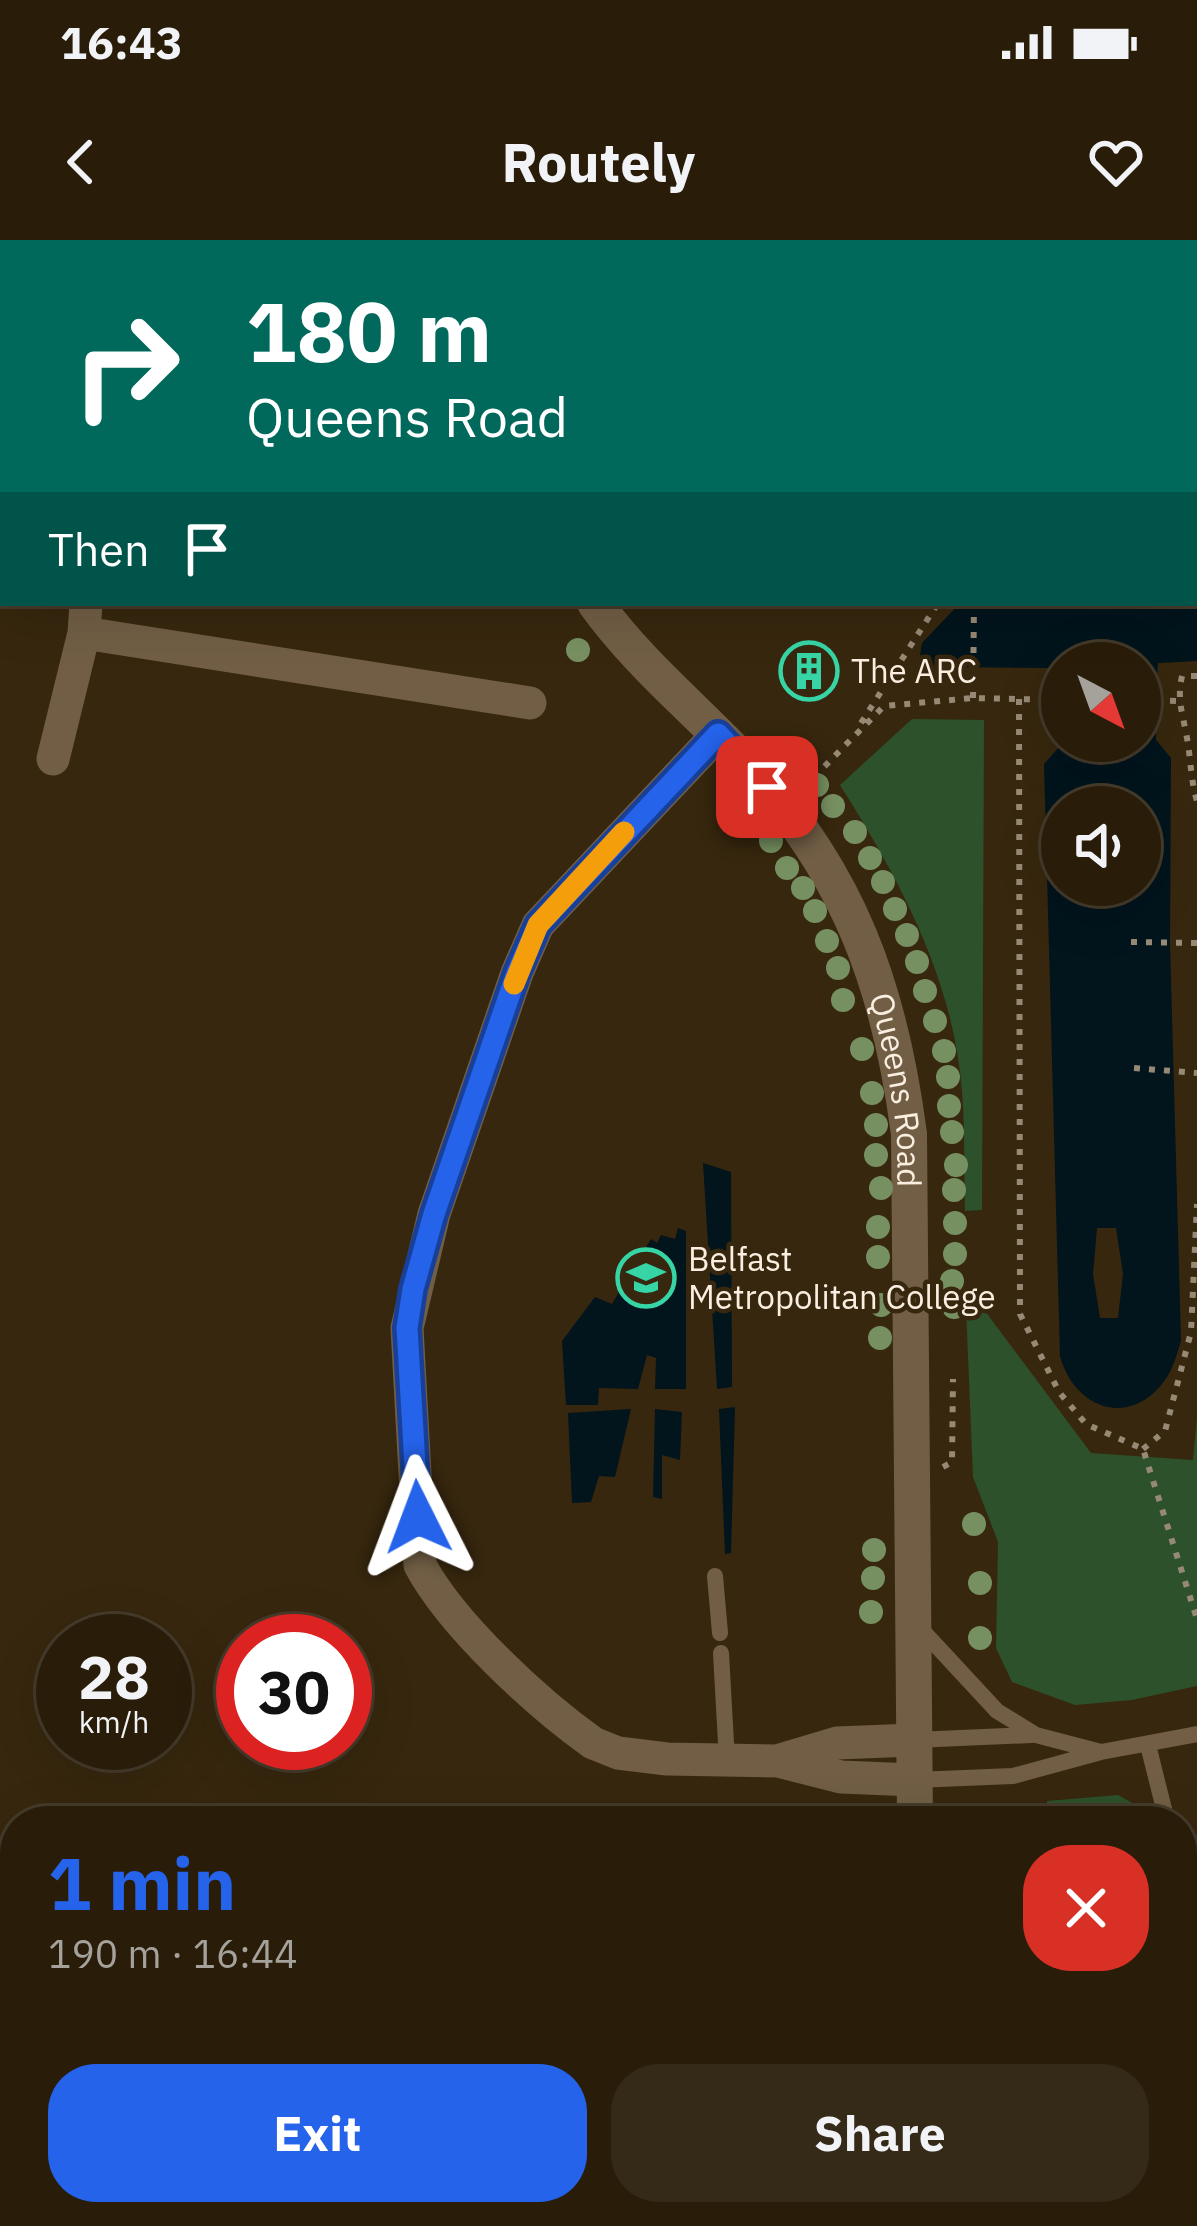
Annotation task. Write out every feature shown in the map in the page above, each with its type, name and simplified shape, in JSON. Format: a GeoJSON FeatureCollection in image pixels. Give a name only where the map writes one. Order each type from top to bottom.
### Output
{"type":"FeatureCollection","features":[{"type":"Feature","properties":{"kind":"street","name":"Queens Road"},"geometry":{"type":"LineString","coordinates":[[598,606],[804,830],[843,897],[875,968],[899,1057],[909,1134],[915,1806]]}},
{"type":"Feature","properties":{"kind":"street"},"geometry":{"type":"LineString","coordinates":[[53,759],[85,618],[530,703]]}},
{"type":"Feature","properties":{"kind":"street"},"geometry":{"type":"LineString","coordinates":[[718,734],[538,925],[517,973],[434,1214],[407,1328],[420,1564],[459,1622],[593,1743],[618,1753],[667,1759],[778,1761],[841,1777],[914,1780]]}},
{"type":"Feature","properties":{"kind":"street"},"geometry":{"type":"LineString","coordinates":[[778,1761],[837,1743],[913,1740]]}},
{"type":"Feature","properties":{"kind":"lane"},"geometry":{"type":"LineString","coordinates":[[715,1576],[720,1633]]}},
{"type":"Feature","properties":{"kind":"lane"},"geometry":{"type":"LineString","coordinates":[[913,1621],[985,1700],[1036,1735]]}},
{"type":"Feature","properties":{"kind":"lane"},"geometry":{"type":"LineString","coordinates":[[721,1653],[727,1761]]}},
{"type":"Feature","properties":{"kind":"lane"},"geometry":{"type":"LineString","coordinates":[[914,1780],[1013,1776],[1197,1734]]}},
{"type":"Feature","properties":{"kind":"lane"},"geometry":{"type":"LineString","coordinates":[[913,1740],[1036,1735],[1102,1752]]}},
{"type":"Feature","properties":{"kind":"lane"},"geometry":{"type":"LineString","coordinates":[[1148,1745],[1163,1806]]}},
{"type":"Feature","properties":{"kind":"path"},"geometry":{"type":"LineString","coordinates":[[856,731],[936,606]]}},
{"type":"Feature","properties":{"kind":"path"},"geometry":{"type":"LineString","coordinates":[[973,698],[974,606]]}},
{"type":"Feature","properties":{"kind":"path"},"geometry":{"type":"LineString","coordinates":[[1197,676],[1182,676],[1177,700],[1197,801]]}},
{"type":"Feature","properties":{"kind":"path"},"geometry":{"type":"LineString","coordinates":[[814,777],[884,706],[973,698],[1041,700]]}},
{"type":"Feature","properties":{"kind":"path"},"geometry":{"type":"LineString","coordinates":[[1019,699],[1020,1314],[1059,1393],[1086,1424],[1143,1449],[1197,1619]]}},
{"type":"Feature","properties":{"kind":"path"},"geometry":{"type":"LineString","coordinates":[[1161,700],[1177,700]]}},
{"type":"Feature","properties":{"kind":"path"},"geometry":{"type":"LineString","coordinates":[[1131,942],[1197,943]]}},
{"type":"Feature","properties":{"kind":"path"},"geometry":{"type":"LineString","coordinates":[[1134,1068],[1197,1073]]}},
{"type":"Feature","properties":{"kind":"path"},"geometry":{"type":"LineString","coordinates":[[1143,1449],[1165,1431],[1191,1332],[1197,1204]]}},
{"type":"Feature","properties":{"kind":"green space"},"geometry":{"type":"Polygon","coordinates":[[[912,719],[984,720],[982,1210],[965,1211],[957,1049],[935,969],[883,856],[840,785],[912,719]]]}},
{"type":"Feature","properties":{"kind":"green space"},"geometry":{"type":"Polygon","coordinates":[[[966,1307],[982,1307],[1091,1453],[1193,1460],[1197,1418],[1197,1686],[1132,1700],[1075,1705],[1012,1682],[996,1648],[998,1542],[973,1477],[966,1307]]]}},
{"type":"Feature","properties":{"kind":"green space"},"geometry":{"type":"Polygon","coordinates":[[[1118,1795],[1138,1806],[1047,1806],[1047,1801],[1118,1795]]]}},
{"type":"Feature","properties":{"kind":"water"},"geometry":{"type":"Polygon","coordinates":[[[957,606],[1197,606],[1197,661],[1161,663],[1161,642],[1041,642],[1041,668],[947,667],[939,675],[919,662],[922,643],[957,606]]]}},
{"type":"Feature","properties":{"kind":"water"},"geometry":{"type":"Polygon","coordinates":[[[1161,746],[1171,758],[1170,943],[1181,1341],[1169,1373],[1153,1393],[1122,1408],[1091,1401],[1078,1390],[1060,1356],[1048,906],[1161,906],[1161,786],[1045,786],[1044,764],[1161,762],[1161,746]]]}},
{"type":"Feature","properties":{"kind":"water"},"geometry":{"type":"Polygon","coordinates":[[[703,1163],[731,1172],[732,1387],[717,1389],[703,1163]]]}},
{"type":"Feature","properties":{"kind":"water"},"geometry":{"type":"Polygon","coordinates":[[[678,1228],[686,1231],[686,1389],[655,1389],[656,1358],[647,1355],[638,1389],[599,1388],[598,1405],[566,1405],[562,1341],[595,1297],[612,1304],[651,1239],[657,1243],[661,1235],[675,1239],[678,1228]]]}},
{"type":"Feature","properties":{"kind":"water"},"geometry":{"type":"Polygon","coordinates":[[[735,1407],[731,1553],[725,1554],[719,1409],[735,1407]]]}},
{"type":"Feature","properties":{"kind":"water"},"geometry":{"type":"Polygon","coordinates":[[[631,1409],[615,1477],[599,1476],[591,1502],[572,1503],[568,1413],[631,1409]]]}},
{"type":"Feature","properties":{"kind":"water"},"geometry":{"type":"Polygon","coordinates":[[[655,1409],[682,1412],[680,1460],[662,1455],[662,1499],[653,1497],[655,1409]]]}},
{"type":"Feature","properties":{"kind":"pier"},"geometry":{"type":"Polygon","coordinates":[[[1097,1228],[1116,1228],[1123,1274],[1118,1318],[1100,1318],[1093,1274],[1097,1228]]]}},
{"type":"Feature","properties":{"kind":"slow traffic"},"geometry":{"type":"LineString","coordinates":[[514,984],[538,925],[624,832]]}},
{"type":"Feature","properties":{"kind":"place","name":"The ARC"},"geometry":{"type":"Point","coordinates":[809,671]}},
{"type":"Feature","properties":{"kind":"place","name":"Belfast Metropolitan College"},"geometry":{"type":"Point","coordinates":[646,1278]}},
{"type":"Feature","properties":{"kind":"route"},"geometry":{"type":"LineString","coordinates":[[418,1517],[407,1328],[413,1289],[434,1214],[538,925],[718,734],[767,787]]}}]}
